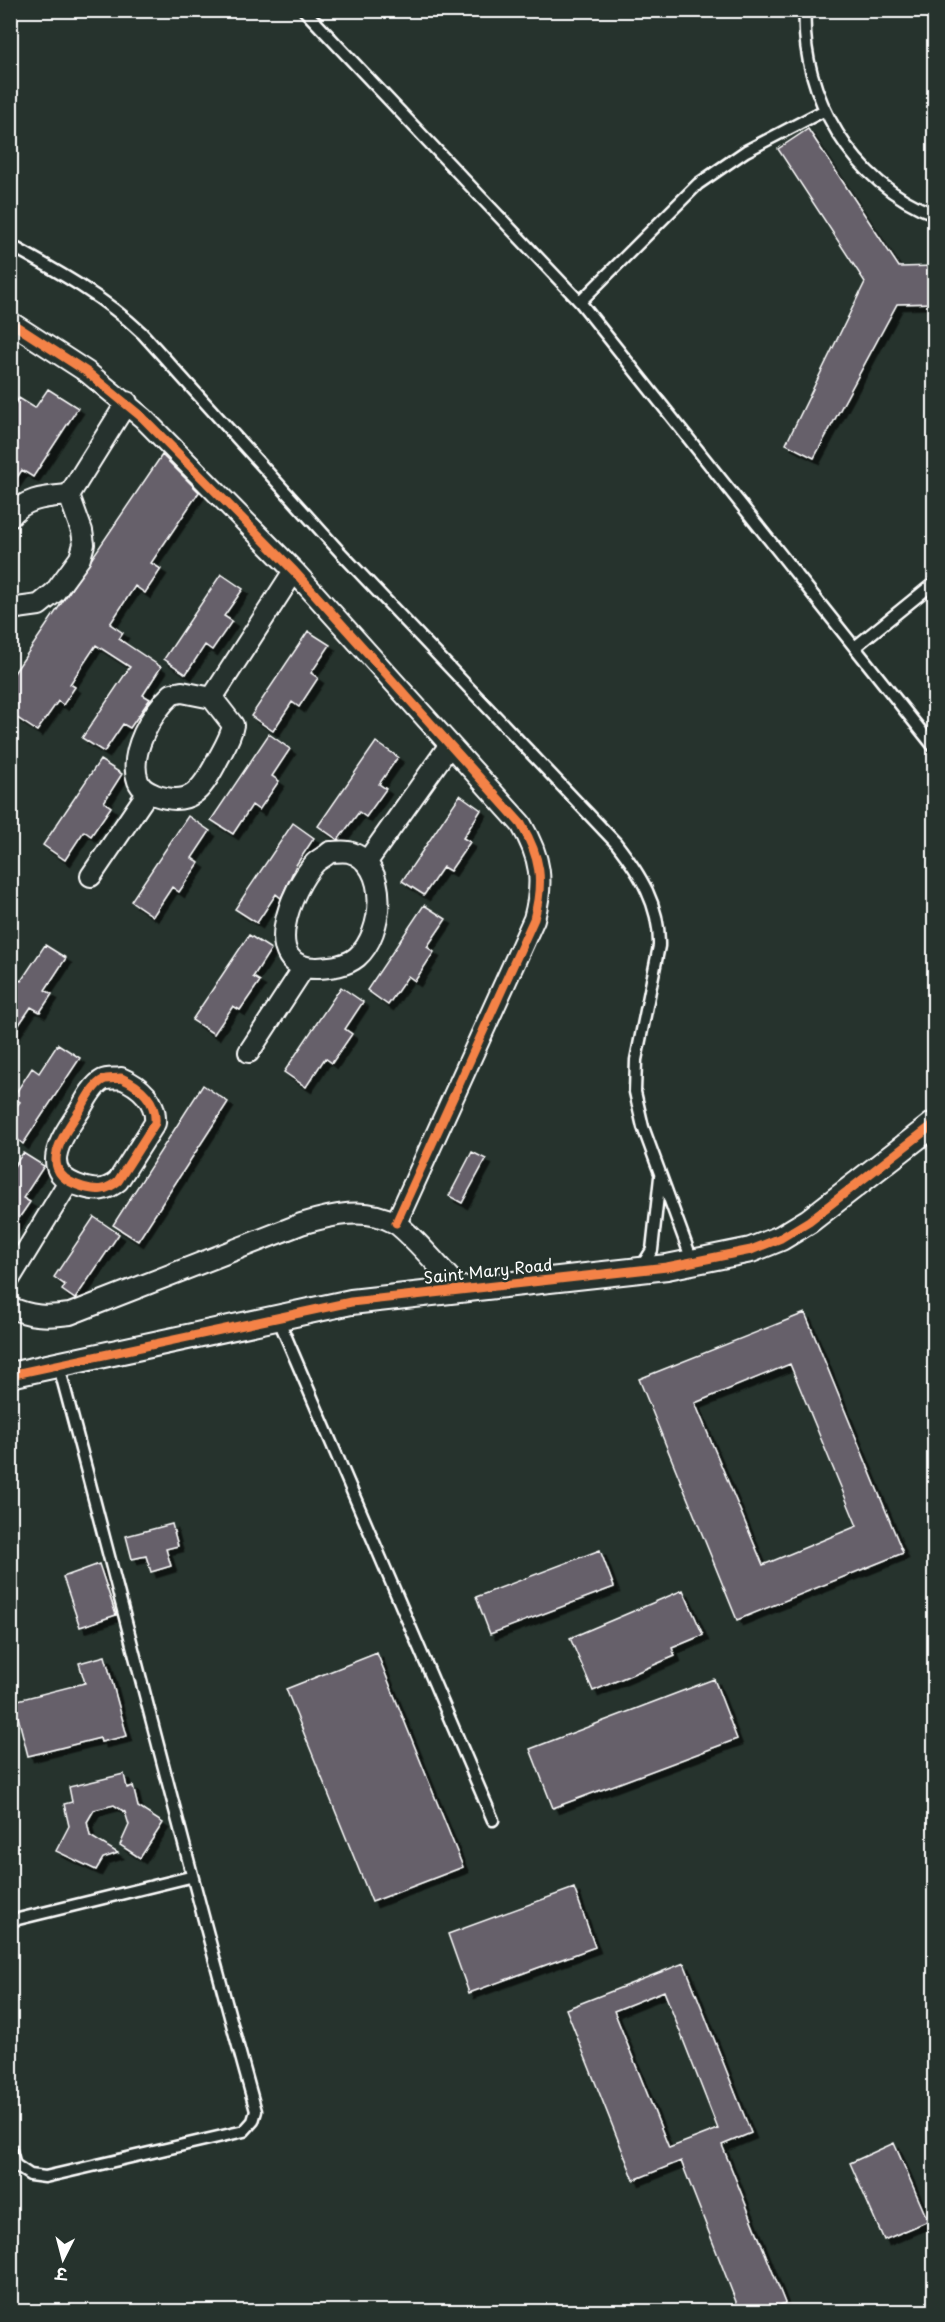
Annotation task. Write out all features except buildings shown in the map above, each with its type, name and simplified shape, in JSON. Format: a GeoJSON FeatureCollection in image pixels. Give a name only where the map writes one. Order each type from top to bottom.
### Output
{"type":"FeatureCollection","features":[{"type":"Feature","properties":{"kind":"street"},"geometry":{"type":"LineString","coordinates":[[10,322],[87,372],[127,402],[294,571],[521,824],[532,842],[539,860],[540,896],[530,928],[396,1223]]}},
{"type":"Feature","properties":{"kind":"street"},"geometry":{"type":"LineString","coordinates":[[69,495],[127,402]]}},
{"type":"Feature","properties":{"kind":"street"},"geometry":{"type":"LineString","coordinates":[[10,517],[22,505],[37,499],[69,495]]}},
{"type":"Feature","properties":{"kind":"street"},"geometry":{"type":"LineString","coordinates":[[10,609],[39,605],[55,592],[80,558],[84,544],[82,531],[69,495]]}},
{"type":"Feature","properties":{"kind":"street"},"geometry":{"type":"LineString","coordinates":[[212,698],[294,571]]}},
{"type":"Feature","properties":{"kind":"street"},"geometry":{"type":"LineString","coordinates":[[182,692],[212,698],[233,725],[206,780],[192,796],[183,800],[148,792],[138,782],[136,764],[142,740],[156,714],[172,693],[182,692]]}},
{"type":"Feature","properties":{"kind":"street"},"geometry":{"type":"LineString","coordinates":[[366,863],[449,746]]}},
{"type":"Feature","properties":{"kind":"street"},"geometry":{"type":"LineString","coordinates":[[91,876],[148,792]]}},
{"type":"Feature","properties":{"kind":"street"},"geometry":{"type":"LineString","coordinates":[[330,852],[349,852],[366,863],[375,880],[379,899],[375,932],[368,946],[356,958],[344,964],[303,969],[292,962],[285,952],[284,926],[301,886],[315,863],[330,852]]}},
{"type":"Feature","properties":{"kind":"street"},"geometry":{"type":"LineString","coordinates":[[249,1052],[303,969]]}},
{"type":"Feature","properties":{"kind":"street"},"geometry":{"type":"LineString","coordinates":[[121,1078],[136,1085],[153,1105],[156,1113],[155,1123],[117,1181],[110,1188],[95,1191],[68,1183],[58,1170],[55,1154],[59,1141],[93,1090],[102,1080],[121,1078]]}},
{"type":"Feature","properties":{"kind":"street","name":"Saint Mary Road"},"geometry":{"type":"LineString","coordinates":[[10,1375],[277,1316],[351,1302],[640,1270],[693,1263],[751,1250],[781,1238],[855,1188],[934,1124]]}},
{"type":"Feature","properties":{"kind":"street"},"geometry":{"type":"LineString","coordinates":[[10,1278],[68,1183]]}},
{"type":"Feature","properties":{"kind":"street"},"geometry":{"type":"LineString","coordinates":[[10,1307],[24,1314],[70,1314],[330,1215],[364,1213],[396,1223],[460,1289]]}},
{"type":"Feature","properties":{"kind":"lane"},"geometry":{"type":"LineString","coordinates":[[304,10],[580,302],[934,747]]}},
{"type":"Feature","properties":{"kind":"lane"},"geometry":{"type":"LineString","coordinates":[[805,10],[808,57],[825,110],[843,141],[867,169],[895,193],[934,214]]}},
{"type":"Feature","properties":{"kind":"lane"},"geometry":{"type":"LineString","coordinates":[[580,302],[698,184],[746,151],[825,110]]}},
{"type":"Feature","properties":{"kind":"lane"},"geometry":{"type":"LineString","coordinates":[[10,245],[86,288],[122,314],[142,333],[340,552],[616,843],[637,871],[655,909],[660,927],[659,946],[636,1060],[636,1092],[643,1127],[693,1263]]}},
{"type":"Feature","properties":{"kind":"lane"},"geometry":{"type":"LineString","coordinates":[[855,647],[934,583]]}},
{"type":"Feature","properties":{"kind":"lane"},"geometry":{"type":"LineString","coordinates":[[640,1270],[652,1250],[661,1174]]}},
{"type":"Feature","properties":{"kind":"lane"},"geometry":{"type":"LineString","coordinates":[[277,1316],[493,1820]]}},
{"type":"Feature","properties":{"kind":"lane"},"geometry":{"type":"LineString","coordinates":[[10,2147],[15,2165],[30,2175],[45,2176],[244,2131],[253,2121],[256,2111],[190,1877],[139,1664],[58,1363]]}},
{"type":"Feature","properties":{"kind":"lane"},"geometry":{"type":"LineString","coordinates":[[10,1921],[190,1877]]}},
{"type":"Feature","properties":{"kind":"cycle path"},"geometry":{"type":"LineString","coordinates":[[10,322],[87,372],[143,418],[294,571],[521,824],[528,836],[537,859],[540,881],[534,919],[396,1223]]}},
{"type":"Feature","properties":{"kind":"cycle path"},"geometry":{"type":"LineString","coordinates":[[121,1078],[135,1085],[146,1095],[153,1108],[155,1123],[114,1184],[97,1189],[68,1181],[60,1173],[56,1164],[60,1143],[66,1131],[99,1082],[105,1079],[121,1078]]}},
{"type":"Feature","properties":{"kind":"cycle path"},"geometry":{"type":"LineString","coordinates":[[10,1375],[351,1302],[667,1267],[751,1250],[781,1238],[809,1221],[934,1124]]}}]}
